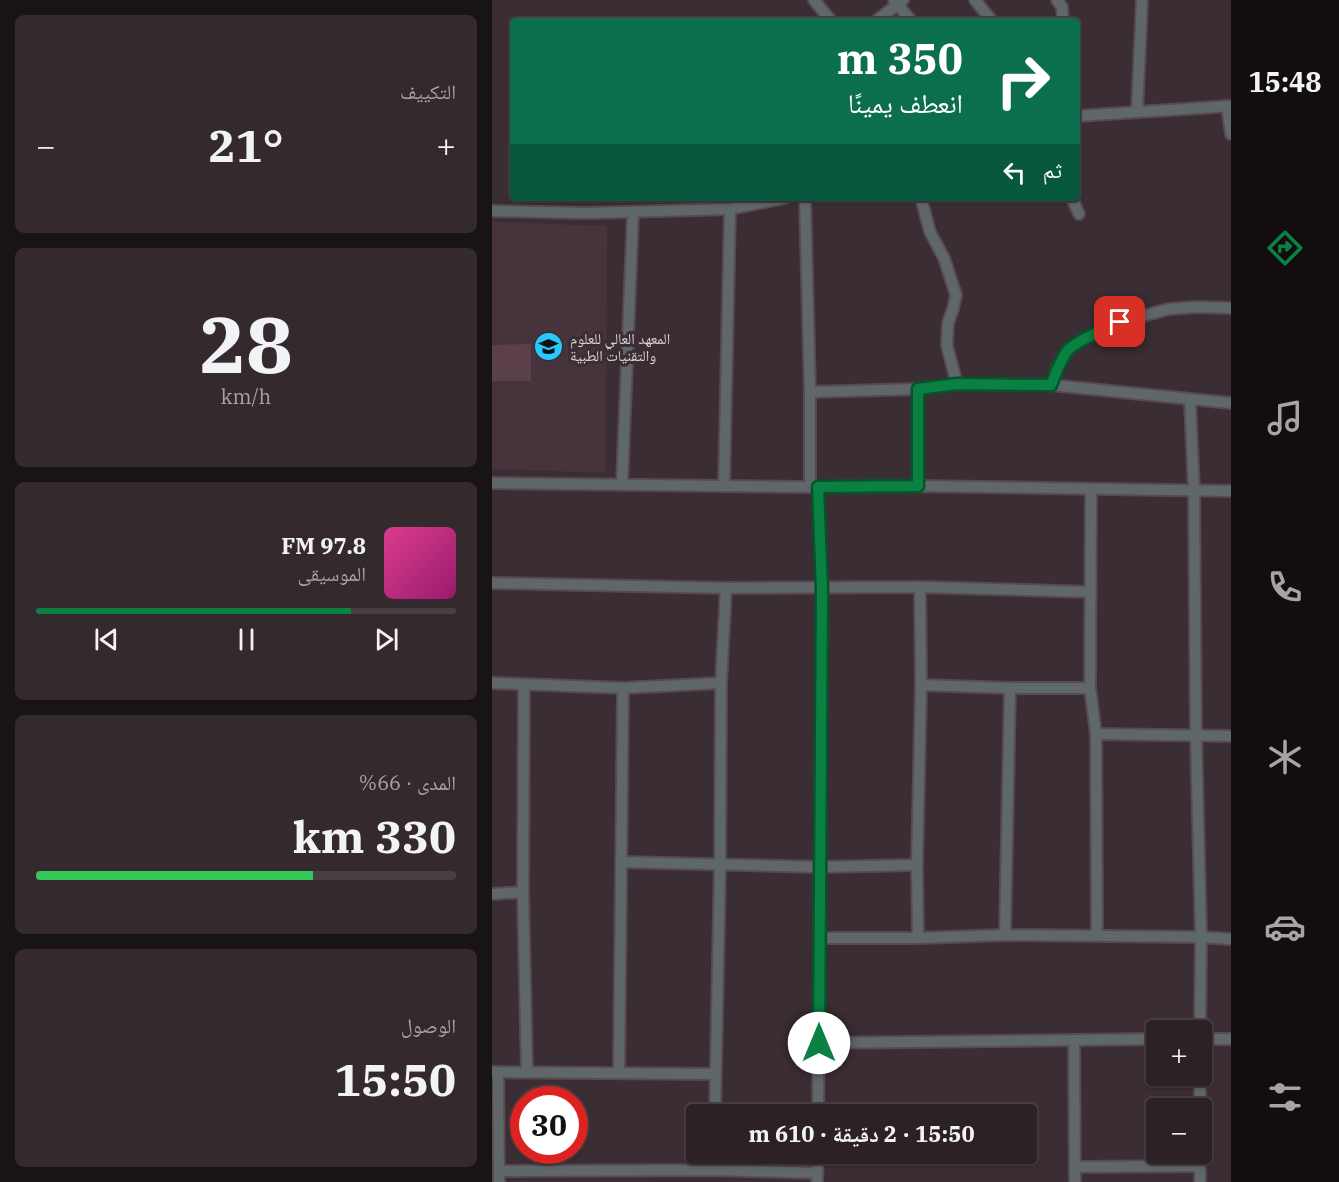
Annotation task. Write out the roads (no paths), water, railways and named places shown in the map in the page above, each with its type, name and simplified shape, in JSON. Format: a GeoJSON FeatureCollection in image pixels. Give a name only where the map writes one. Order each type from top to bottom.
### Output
{"type":"FeatureCollection","features":[{"type":"Feature","properties":{"kind":"street"},"geometry":{"type":"LineString","coordinates":[[814,0],[829,18]]}},
{"type":"Feature","properties":{"kind":"street"},"geometry":{"type":"LineString","coordinates":[[975,0],[990,18]]}},
{"type":"Feature","properties":{"kind":"street"},"geometry":{"type":"LineString","coordinates":[[1057,0],[1062,7],[1063,18]]}},
{"type":"Feature","properties":{"kind":"street"},"geometry":{"type":"LineString","coordinates":[[1137,112],[1142,0]]}},
{"type":"Feature","properties":{"kind":"street"},"geometry":{"type":"LineString","coordinates":[[879,18],[898,2],[909,18]]}},
{"type":"Feature","properties":{"kind":"street"},"geometry":{"type":"LineString","coordinates":[[1080,116],[1229,106],[1231,134]]}},
{"type":"Feature","properties":{"kind":"street"},"geometry":{"type":"LineString","coordinates":[[492,211],[633,213],[730,209],[770,201]]}},
{"type":"Feature","properties":{"kind":"street"},"geometry":{"type":"LineString","coordinates":[[805,201],[814,487],[822,588],[818,1104]]}},
{"type":"Feature","properties":{"kind":"street"},"geometry":{"type":"LineString","coordinates":[[922,201],[930,232],[944,258],[956,296],[948,323],[947,346],[957,384]]}},
{"type":"Feature","properties":{"kind":"street"},"geometry":{"type":"LineString","coordinates":[[1074,201],[1080,214]]}},
{"type":"Feature","properties":{"kind":"street"},"geometry":{"type":"LineString","coordinates":[[724,486],[730,209]]}},
{"type":"Feature","properties":{"kind":"street"},"geometry":{"type":"LineString","coordinates":[[622,484],[633,213]]}},
{"type":"Feature","properties":{"kind":"street"},"geometry":{"type":"LineString","coordinates":[[1051,385],[1058,366],[1069,349],[1087,337],[1120,322],[1169,309],[1231,308]]}},
{"type":"Feature","properties":{"kind":"street"},"geometry":{"type":"LineString","coordinates":[[810,392],[918,389],[957,384],[1051,385],[1231,404]]}},
{"type":"Feature","properties":{"kind":"street"},"geometry":{"type":"LineString","coordinates":[[918,389],[918,486]]}},
{"type":"Feature","properties":{"kind":"street"},"geometry":{"type":"LineString","coordinates":[[1190,400],[1194,491],[1196,736],[1201,937],[1200,1020]]}},
{"type":"Feature","properties":{"kind":"street"},"geometry":{"type":"LineString","coordinates":[[492,483],[1231,491]]}},
{"type":"Feature","properties":{"kind":"street"},"geometry":{"type":"LineString","coordinates":[[1091,490],[1090,688],[1096,734],[1097,935]]}},
{"type":"Feature","properties":{"kind":"street"},"geometry":{"type":"LineString","coordinates":[[492,583],[726,588],[920,587],[1091,592]]}},
{"type":"Feature","properties":{"kind":"street"},"geometry":{"type":"LineString","coordinates":[[918,938],[920,587]]}},
{"type":"Feature","properties":{"kind":"street"},"geometry":{"type":"LineString","coordinates":[[715,1104],[721,683],[726,588]]}},
{"type":"Feature","properties":{"kind":"street"},"geometry":{"type":"LineString","coordinates":[[492,683],[623,688],[721,683]]}},
{"type":"Feature","properties":{"kind":"street"},"geometry":{"type":"LineString","coordinates":[[524,684],[523,892],[527,1072]]}},
{"type":"Feature","properties":{"kind":"street"},"geometry":{"type":"LineString","coordinates":[[921,685],[1090,688]]}},
{"type":"Feature","properties":{"kind":"street"},"geometry":{"type":"LineString","coordinates":[[619,1073],[623,688]]}},
{"type":"Feature","properties":{"kind":"street"},"geometry":{"type":"LineString","coordinates":[[1005,935],[1010,688]]}},
{"type":"Feature","properties":{"kind":"street"},"geometry":{"type":"LineString","coordinates":[[1096,734],[1231,736]]}},
{"type":"Feature","properties":{"kind":"street"},"geometry":{"type":"LineString","coordinates":[[621,862],[819,867],[917,865]]}},
{"type":"Feature","properties":{"kind":"street"},"geometry":{"type":"LineString","coordinates":[[492,894],[523,892]]}},
{"type":"Feature","properties":{"kind":"street"},"geometry":{"type":"LineString","coordinates":[[819,938],[1097,935],[1231,939]]}},
{"type":"Feature","properties":{"kind":"street"},"geometry":{"type":"LineString","coordinates":[[819,1043],[1146,1039]]}},
{"type":"Feature","properties":{"kind":"street"},"geometry":{"type":"LineString","coordinates":[[1212,1039],[1231,1039]]}},
{"type":"Feature","properties":{"kind":"street"},"geometry":{"type":"LineString","coordinates":[[1074,1040],[1076,1182]]}},
{"type":"Feature","properties":{"kind":"street"},"geometry":{"type":"LineString","coordinates":[[715,1074],[495,1072],[499,1176],[716,1170],[817,1178]]}},
{"type":"Feature","properties":{"kind":"street"},"geometry":{"type":"LineString","coordinates":[[716,1164],[716,1170]]}},
{"type":"Feature","properties":{"kind":"street"},"geometry":{"type":"LineString","coordinates":[[1075,1167],[1200,1166],[1200,1182]]}},
{"type":"Feature","properties":{"kind":"place","name":"المعهد العالي للعلوم والتقنيات الطبية"},"geometry":{"type":"Point","coordinates":[549,347]}}]}
